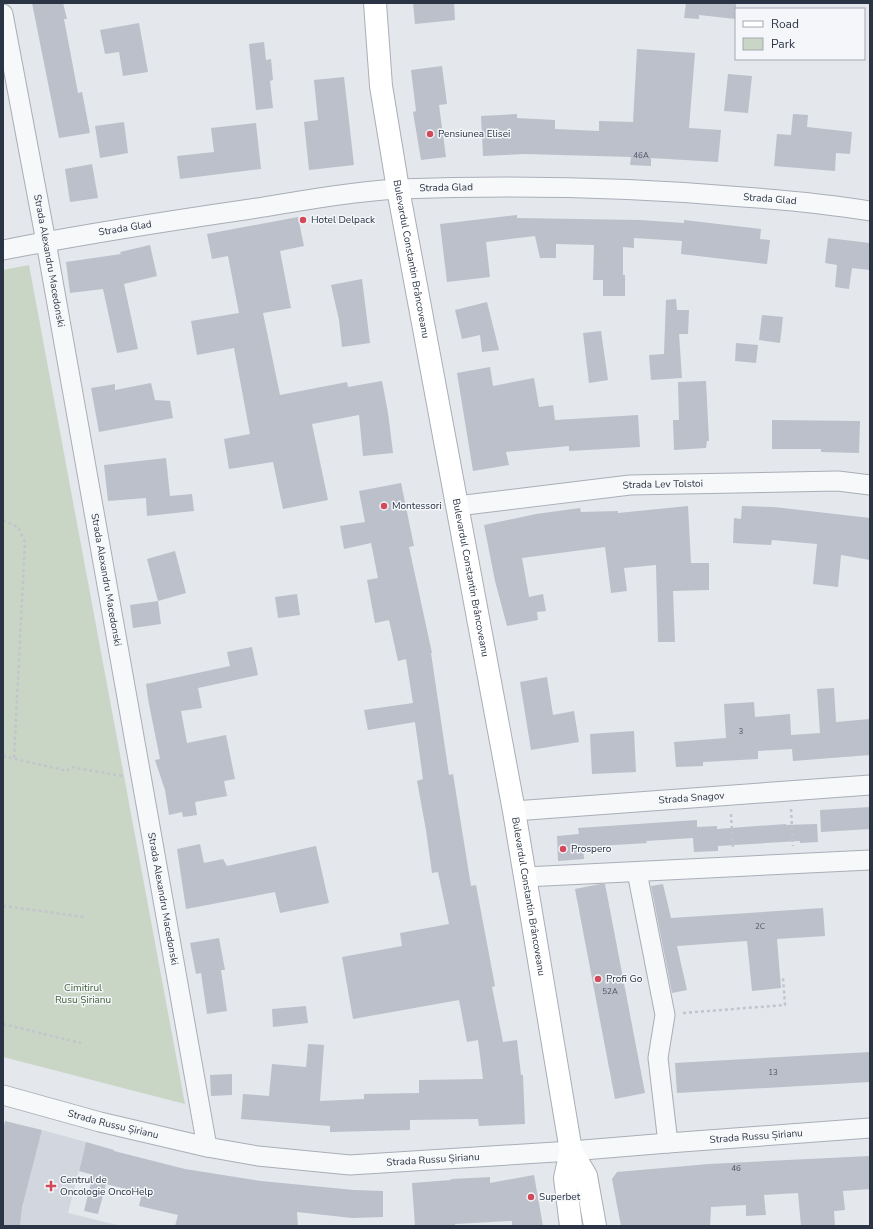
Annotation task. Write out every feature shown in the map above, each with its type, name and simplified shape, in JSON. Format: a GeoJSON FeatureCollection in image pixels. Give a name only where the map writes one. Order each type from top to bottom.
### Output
{"type":"FeatureCollection","features":[{"type":"Feature","properties":{"kind":"main road","name":"Bulevardul Constantin Brâncoveanu"},"geometry":{"type":"LineString","coordinates":[[375,3],[381,86],[398,189],[514,811],[571,1151],[586,1176],[595,1226]]}},
{"type":"Feature","properties":{"kind":"main road","name":"Bulevardul Constantin Brâncoveanu"},"geometry":{"type":"LineString","coordinates":[[571,1151],[564,1178],[571,1226]]}},
{"type":"Feature","properties":{"kind":"street","name":"Strada Alexandru Macedonski"},"geometry":{"type":"LineString","coordinates":[[3,14],[46,242],[207,1147]]}},
{"type":"Feature","properties":{"kind":"street","name":"Strada Glad"},"geometry":{"type":"LineString","coordinates":[[3,250],[236,211],[373,190],[604,188],[710,194],[825,204],[870,210]]}},
{"type":"Feature","properties":{"kind":"street","name":"Strada Lev Tolstoi"},"geometry":{"type":"LineString","coordinates":[[457,506],[630,485],[838,481],[870,485]]}},
{"type":"Feature","properties":{"kind":"street","name":"Strada Snagov"},"geometry":{"type":"LineString","coordinates":[[514,811],[870,785]]}},
{"type":"Feature","properties":{"kind":"street"},"geometry":{"type":"LineString","coordinates":[[525,877],[870,860]]}},
{"type":"Feature","properties":{"kind":"street"},"geometry":{"type":"LineString","coordinates":[[637,872],[665,1015],[658,1058],[668,1143]]}},
{"type":"Feature","properties":{"kind":"street","name":"Strada Russu Șirianu"},"geometry":{"type":"LineString","coordinates":[[3,1095],[100,1122],[207,1147],[258,1156],[350,1165],[571,1151],[870,1128]]}},
{"type":"Feature","properties":{"kind":"path"},"geometry":{"type":"LineString","coordinates":[[3,520],[18,527],[25,542],[14,758]]}},
{"type":"Feature","properties":{"kind":"path"},"geometry":{"type":"LineString","coordinates":[[3,756],[67,771],[71,767],[125,777],[140,776]]}},
{"type":"Feature","properties":{"kind":"path"},"geometry":{"type":"LineString","coordinates":[[790,791],[794,864]]}},
{"type":"Feature","properties":{"kind":"path"},"geometry":{"type":"LineString","coordinates":[[730,796],[734,867]]}},
{"type":"Feature","properties":{"kind":"path"},"geometry":{"type":"LineString","coordinates":[[3,906],[85,917]]}},
{"type":"Feature","properties":{"kind":"path"},"geometry":{"type":"LineString","coordinates":[[665,1015],[785,1005],[783,978]]}},
{"type":"Feature","properties":{"kind":"path"},"geometry":{"type":"LineString","coordinates":[[3,1024],[81,1043]]}},
{"type":"Feature","properties":{"kind":"shaded area","name":"Centrul de Oncologie OncoHelp"},"geometry":{"type":"Polygon","coordinates":[[[42,1130],[86,1142],[68,1213],[121,1226],[20,1226],[22,1209],[42,1130]]]}},
{"type":"Feature","properties":{"kind":"green space","name":"Cimitirul Rusu Șirianu"},"geometry":{"type":"Polygon","coordinates":[[[29,265],[185,1104],[3,1057],[3,270],[29,265]]]}},
{"type":"Feature","properties":{"kind":"building"},"geometry":{"type":"Polygon","coordinates":[[[32,3],[63,3],[67,19],[64,19],[78,93],[82,92],[90,133],[59,138],[32,3]]]}},
{"type":"Feature","properties":{"kind":"building"},"geometry":{"type":"Polygon","coordinates":[[[413,3],[454,3],[455,20],[415,24],[413,3]]]}},
{"type":"Feature","properties":{"kind":"building"},"geometry":{"type":"Polygon","coordinates":[[[686,3],[736,3],[735,19],[699,15],[699,19],[684,18],[686,3]]]}},
{"type":"Feature","properties":{"kind":"building"},"geometry":{"type":"Polygon","coordinates":[[[139,23],[148,72],[123,76],[119,52],[105,54],[100,30],[139,23]]]}},
{"type":"Feature","properties":{"kind":"building"},"geometry":{"type":"Polygon","coordinates":[[[264,42],[266,60],[271,59],[273,80],[270,81],[273,108],[256,110],[249,44],[264,42]]]}},
{"type":"Feature","properties":{"kind":"building"},"geometry":{"type":"Polygon","coordinates":[[[637,49],[695,53],[689,128],[721,130],[718,162],[651,158],[651,166],[630,165],[631,157],[525,154],[483,156],[481,116],[517,114],[517,118],[555,120],[555,129],[599,131],[599,121],[633,122],[637,49]]]}},
{"type":"Feature","properties":{"kind":"building"},"geometry":{"type":"Polygon","coordinates":[[[442,66],[447,104],[439,105],[446,157],[421,160],[413,112],[416,111],[411,70],[442,66]]]}},
{"type":"Feature","properties":{"kind":"building"},"geometry":{"type":"Polygon","coordinates":[[[728,74],[752,76],[748,113],[724,111],[728,74]]]}},
{"type":"Feature","properties":{"kind":"building"},"geometry":{"type":"Polygon","coordinates":[[[344,77],[354,165],[309,170],[304,122],[318,120],[314,80],[344,77]]]}},
{"type":"Feature","properties":{"kind":"building"},"geometry":{"type":"Polygon","coordinates":[[[793,114],[808,115],[807,127],[852,132],[850,154],[836,153],[835,171],[774,166],[777,134],[791,135],[793,114]]]}},
{"type":"Feature","properties":{"kind":"building"},"geometry":{"type":"Polygon","coordinates":[[[124,122],[128,153],[100,158],[95,126],[124,122]]]}},
{"type":"Feature","properties":{"kind":"building"},"geometry":{"type":"Polygon","coordinates":[[[256,123],[261,169],[180,179],[177,156],[214,152],[211,128],[256,123]]]}},
{"type":"Feature","properties":{"kind":"building"},"geometry":{"type":"Polygon","coordinates":[[[92,164],[98,198],[70,202],[65,169],[92,164]]]}},
{"type":"Feature","properties":{"kind":"building"},"geometry":{"type":"Polygon","coordinates":[[[517,215],[517,218],[640,220],[684,223],[684,220],[761,229],[760,239],[770,240],[767,264],[681,254],[682,241],[634,238],[634,248],[623,247],[625,296],[603,296],[603,280],[593,280],[594,245],[556,244],[556,258],[540,258],[535,236],[486,242],[490,277],[447,282],[440,224],[517,215]]]}},
{"type":"Feature","properties":{"kind":"building"},"geometry":{"type":"Polygon","coordinates":[[[298,217],[304,246],[280,251],[291,308],[263,313],[280,395],[347,382],[348,387],[382,381],[393,453],[363,456],[359,415],[312,424],[328,500],[283,509],[273,462],[229,469],[224,439],[250,434],[234,348],[197,355],[191,321],[239,313],[228,256],[212,259],[207,234],[298,217]]]}},
{"type":"Feature","properties":{"kind":"building"},"geometry":{"type":"Polygon","coordinates":[[[828,238],[870,243],[870,270],[852,268],[849,289],[835,287],[837,265],[825,263],[828,238]]]}},
{"type":"Feature","properties":{"kind":"building"},"geometry":{"type":"Polygon","coordinates":[[[150,245],[157,276],[124,284],[138,349],[117,353],[103,289],[70,293],[66,262],[121,254],[120,252],[150,245]]]}},
{"type":"Feature","properties":{"kind":"building"},"geometry":{"type":"Polygon","coordinates":[[[362,279],[370,343],[342,347],[339,320],[331,285],[362,279]]]}},
{"type":"Feature","properties":{"kind":"building"},"geometry":{"type":"Polygon","coordinates":[[[676,299],[677,310],[689,310],[688,334],[679,334],[682,378],[651,380],[649,355],[664,354],[666,300],[676,299]]]}},
{"type":"Feature","properties":{"kind":"building"},"geometry":{"type":"Polygon","coordinates":[[[487,302],[499,350],[482,352],[480,335],[462,339],[455,310],[487,302]]]}},
{"type":"Feature","properties":{"kind":"building"},"geometry":{"type":"Polygon","coordinates":[[[762,315],[783,317],[780,343],[759,340],[762,315]]]}},
{"type":"Feature","properties":{"kind":"building"},"geometry":{"type":"Polygon","coordinates":[[[601,331],[608,380],[589,383],[583,333],[601,331]]]}},
{"type":"Feature","properties":{"kind":"building"},"geometry":{"type":"Polygon","coordinates":[[[736,343],[758,345],[756,363],[735,361],[736,343]]]}},
{"type":"Feature","properties":{"kind":"building"},"geometry":{"type":"Polygon","coordinates":[[[490,367],[493,386],[534,378],[539,407],[553,405],[555,420],[638,415],[640,447],[569,451],[569,446],[506,452],[509,465],[473,471],[457,373],[490,367]]]}},
{"type":"Feature","properties":{"kind":"building"},"geometry":{"type":"Polygon","coordinates":[[[706,381],[709,441],[707,441],[706,448],[674,450],[673,420],[679,420],[678,382],[706,381]]]}},
{"type":"Feature","properties":{"kind":"building"},"geometry":{"type":"Polygon","coordinates":[[[151,383],[155,400],[170,401],[173,418],[99,432],[91,388],[115,384],[115,390],[151,383]]]}},
{"type":"Feature","properties":{"kind":"building"},"geometry":{"type":"Polygon","coordinates":[[[772,420],[860,421],[859,453],[821,452],[821,449],[772,449],[772,420]]]}},
{"type":"Feature","properties":{"kind":"building"},"geometry":{"type":"Polygon","coordinates":[[[166,458],[170,496],[192,494],[194,511],[147,516],[146,498],[108,501],[104,465],[166,458]]]}},
{"type":"Feature","properties":{"kind":"building"},"geometry":{"type":"Polygon","coordinates":[[[401,483],[414,546],[409,547],[432,653],[449,775],[453,774],[471,886],[476,885],[495,986],[492,987],[503,1042],[517,1040],[521,1075],[523,1075],[525,1124],[479,1126],[478,1119],[410,1120],[410,1130],[330,1132],[330,1126],[241,1119],[243,1094],[269,1096],[272,1064],[306,1067],[308,1044],[324,1045],[320,1101],[364,1099],[364,1094],[419,1093],[419,1080],[483,1079],[478,1040],[467,1042],[459,1000],[353,1019],[342,957],[402,946],[400,933],[449,924],[438,872],[432,873],[417,781],[423,779],[415,722],[368,730],[364,710],[413,703],[406,659],[398,661],[389,620],[375,623],[367,580],[378,578],[371,543],[344,549],[340,526],[365,522],[359,491],[401,483]]]}},
{"type":"Feature","properties":{"kind":"building"},"geometry":{"type":"Polygon","coordinates":[[[688,506],[691,563],[709,563],[709,590],[673,591],[675,642],[658,642],[656,565],[624,568],[627,591],[611,593],[605,547],[522,558],[529,597],[543,594],[546,611],[537,612],[538,620],[507,626],[495,581],[484,525],[536,514],[580,508],[581,512],[618,511],[618,513],[688,506]]]}},
{"type":"Feature","properties":{"kind":"building"},"geometry":{"type":"Polygon","coordinates":[[[742,506],[774,507],[870,518],[870,560],[841,555],[838,587],[813,584],[817,544],[772,540],[771,545],[733,543],[734,518],[741,519],[742,506]]]}},
{"type":"Feature","properties":{"kind":"building"},"geometry":{"type":"Polygon","coordinates":[[[175,551],[186,593],[158,601],[147,559],[175,551]]]}},
{"type":"Feature","properties":{"kind":"building"},"geometry":{"type":"Polygon","coordinates":[[[297,594],[300,615],[278,618],[275,597],[297,594]]]}},
{"type":"Feature","properties":{"kind":"building"},"geometry":{"type":"Polygon","coordinates":[[[158,601],[161,624],[133,628],[130,605],[158,601]]]}},
{"type":"Feature","properties":{"kind":"building"},"geometry":{"type":"Polygon","coordinates":[[[252,647],[258,675],[198,688],[202,708],[181,711],[187,743],[226,735],[235,779],[224,781],[227,796],[195,802],[197,815],[183,817],[182,812],[169,815],[165,790],[155,760],[160,759],[146,684],[230,666],[227,652],[252,647]]]}},
{"type":"Feature","properties":{"kind":"building"},"geometry":{"type":"Polygon","coordinates":[[[547,677],[553,715],[574,711],[579,742],[531,750],[520,682],[547,677]]]}},
{"type":"Feature","properties":{"kind":"building"},"geometry":{"type":"Polygon","coordinates":[[[834,688],[836,722],[870,719],[870,755],[793,761],[792,749],[758,751],[758,759],[703,762],[703,766],[676,767],[674,742],[726,738],[724,704],[754,702],[755,717],[790,714],[791,735],[820,733],[817,689],[834,688]]]}},
{"type":"Feature","properties":{"kind":"building"},"geometry":{"type":"Polygon","coordinates":[[[634,731],[636,772],[592,774],[590,734],[634,731]]]}},
{"type":"Feature","properties":{"kind":"building"},"geometry":{"type":"Polygon","coordinates":[[[870,807],[870,829],[821,832],[820,810],[870,807]]]}},
{"type":"Feature","properties":{"kind":"building"},"geometry":{"type":"Polygon","coordinates":[[[697,820],[697,827],[717,826],[717,829],[786,824],[817,824],[818,842],[800,843],[800,841],[718,846],[718,851],[694,852],[693,838],[646,841],[647,843],[583,847],[584,859],[558,861],[557,836],[579,834],[578,828],[697,820]]]}},
{"type":"Feature","properties":{"kind":"building"},"geometry":{"type":"Polygon","coordinates":[[[200,844],[204,863],[223,859],[227,866],[316,846],[329,903],[280,913],[275,892],[186,909],[177,849],[200,844]]]}},
{"type":"Feature","properties":{"kind":"building"},"geometry":{"type":"Polygon","coordinates":[[[605,884],[645,1093],[615,1099],[575,889],[605,884]]]}},
{"type":"Feature","properties":{"kind":"building"},"geometry":{"type":"Polygon","coordinates":[[[663,884],[671,918],[823,908],[825,936],[777,939],[781,988],[752,991],[747,941],[677,946],[687,990],[672,993],[651,886],[663,884]]]}},
{"type":"Feature","properties":{"kind":"building"},"geometry":{"type":"Polygon","coordinates":[[[219,938],[225,970],[221,970],[227,1011],[207,1014],[201,973],[196,974],[190,943],[219,938]]]}},
{"type":"Feature","properties":{"kind":"building"},"geometry":{"type":"Polygon","coordinates":[[[306,1006],[308,1023],[273,1027],[272,1009],[306,1006]]]}},
{"type":"Feature","properties":{"kind":"building"},"geometry":{"type":"Polygon","coordinates":[[[870,1052],[870,1082],[677,1093],[675,1063],[870,1052]]]}},
{"type":"Feature","properties":{"kind":"building"},"geometry":{"type":"Polygon","coordinates":[[[232,1074],[232,1095],[211,1096],[210,1075],[232,1074]]]}},
{"type":"Feature","properties":{"kind":"building"},"geometry":{"type":"Polygon","coordinates":[[[5,1121],[42,1130],[22,1208],[20,1226],[3,1226],[3,1131],[5,1121]]]}},
{"type":"Feature","properties":{"kind":"building"},"geometry":{"type":"Polygon","coordinates":[[[86,1142],[114,1151],[185,1169],[261,1181],[354,1190],[383,1191],[383,1217],[352,1218],[297,1212],[298,1226],[175,1226],[178,1215],[139,1206],[142,1193],[106,1184],[98,1214],[84,1211],[93,1175],[79,1171],[86,1142]]]}},
{"type":"Feature","properties":{"kind":"building"},"geometry":{"type":"Polygon","coordinates":[[[870,1156],[870,1189],[843,1191],[845,1210],[834,1211],[835,1226],[801,1226],[798,1193],[764,1195],[766,1215],[746,1216],[746,1205],[711,1207],[710,1226],[621,1226],[612,1179],[617,1172],[709,1164],[870,1156]]]}},
{"type":"Feature","properties":{"kind":"building"},"geometry":{"type":"Polygon","coordinates":[[[534,1175],[543,1226],[512,1226],[512,1221],[455,1224],[455,1226],[415,1226],[412,1183],[490,1177],[490,1183],[534,1175]]]}},
{"type":"Feature","properties":{"kind":"place","name":"Pensiunea Elisei"},"geometry":{"type":"Point","coordinates":[430,134]}},
{"type":"Feature","properties":{"kind":"place","name":"Hotel Delpack"},"geometry":{"type":"Point","coordinates":[303,220]}},
{"type":"Feature","properties":{"kind":"place","name":"Montessori"},"geometry":{"type":"Point","coordinates":[384,506]}},
{"type":"Feature","properties":{"kind":"place","name":"Prospero"},"geometry":{"type":"Point","coordinates":[563,849]}},
{"type":"Feature","properties":{"kind":"place","name":"Profi Go"},"geometry":{"type":"Point","coordinates":[598,979]}},
{"type":"Feature","properties":{"kind":"place","name":"Centrul de Oncologie OncoHelp"},"geometry":{"type":"Point","coordinates":[51,1186]}},
{"type":"Feature","properties":{"kind":"place","name":"Superbet"},"geometry":{"type":"Point","coordinates":[531,1197]}}]}
